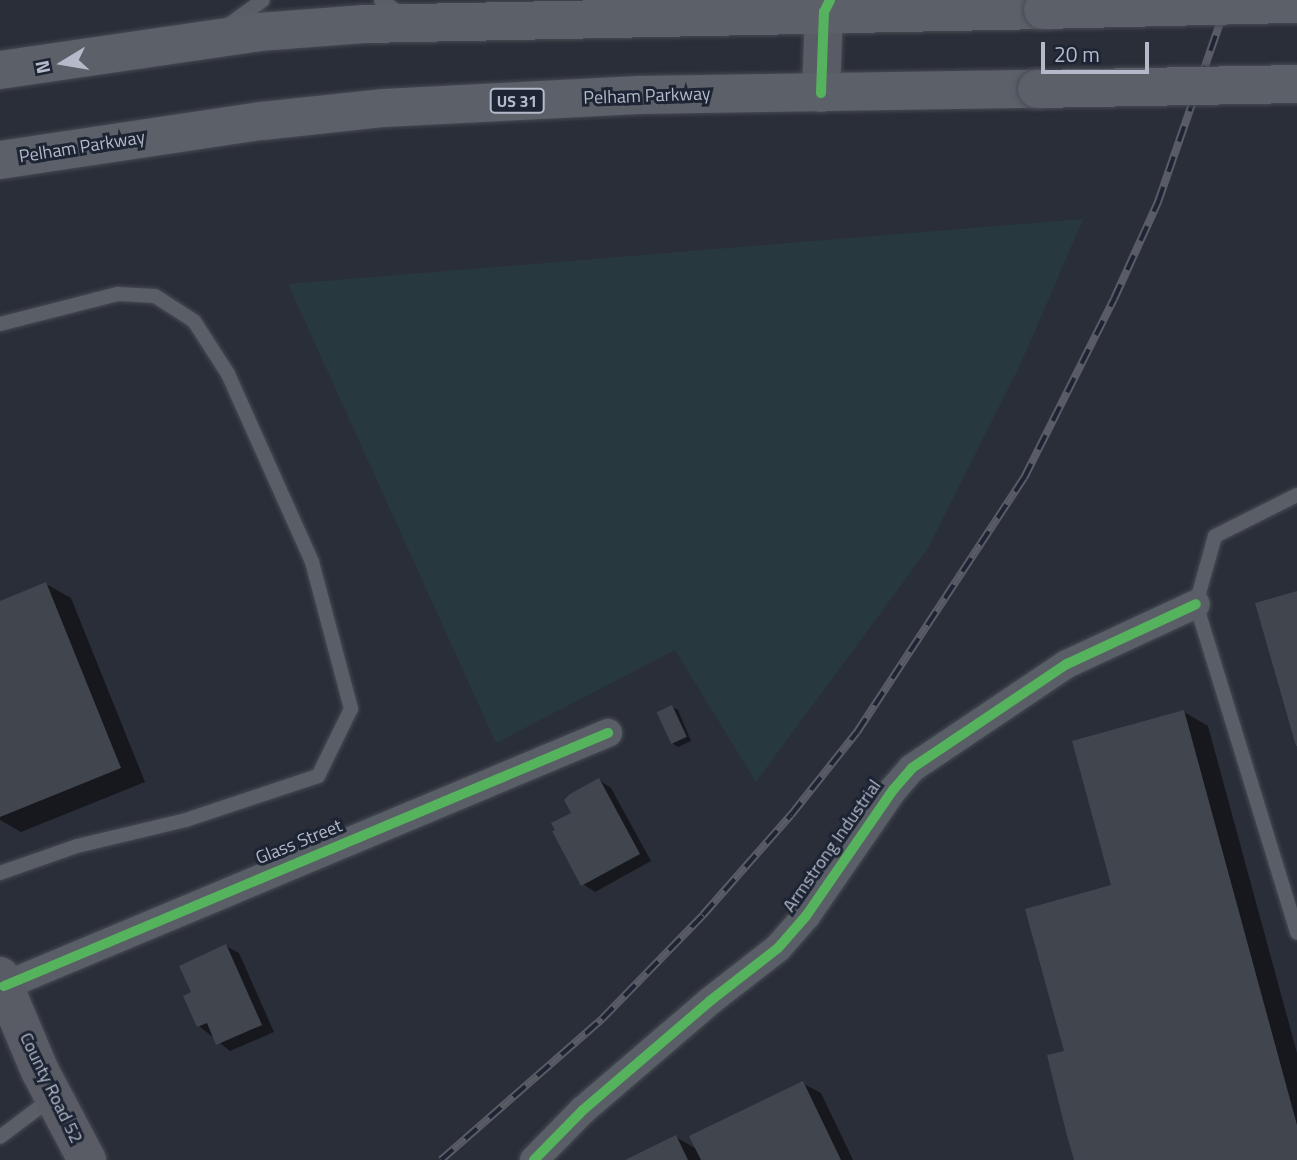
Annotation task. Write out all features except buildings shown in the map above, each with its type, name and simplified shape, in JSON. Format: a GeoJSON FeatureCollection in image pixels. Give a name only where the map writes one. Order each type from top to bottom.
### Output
{"type":"FeatureCollection","features":[{"type":"Feature","properties":{"kind":"main road"},"geometry":{"type":"LineString","coordinates":[[0,70],[259,32],[414,22],[656,16],[827,6],[1043,10],[1297,4]]}},
{"type":"Feature","properties":{"kind":"main road","name":"Pelham Parkway"},"geometry":{"type":"LineString","coordinates":[[0,160],[223,126],[384,108],[639,95],[1297,84]]}},
{"type":"Feature","properties":{"kind":"street"},"geometry":{"type":"LineString","coordinates":[[656,16],[694,0]]}},
{"type":"Feature","properties":{"kind":"street"},"geometry":{"type":"LineString","coordinates":[[821,93],[827,6]]}},
{"type":"Feature","properties":{"kind":"street","name":"Armstrong Industrial"},"geometry":{"type":"LineString","coordinates":[[534,1160],[583,1110],[710,1001],[778,948],[806,916],[892,790],[912,768],[1067,664],[1196,604]]}},
{"type":"Feature","properties":{"kind":"street","name":"Glass Street"},"geometry":{"type":"LineString","coordinates":[[2,981],[542,763],[608,733]]}},
{"type":"Feature","properties":{"kind":"street","name":"County Road 52"},"geometry":{"type":"LineString","coordinates":[[2,981],[54,1097],[87,1160]]}},
{"type":"Feature","properties":{"kind":"lane"},"geometry":{"type":"LineString","coordinates":[[206,39],[263,0]]}},
{"type":"Feature","properties":{"kind":"lane"},"geometry":{"type":"LineString","coordinates":[[381,0],[414,22]]}},
{"type":"Feature","properties":{"kind":"lane"},"geometry":{"type":"LineString","coordinates":[[0,324],[118,294],[155,296],[194,321],[228,374],[313,562],[351,709],[318,776],[186,820],[77,846],[0,873]]}},
{"type":"Feature","properties":{"kind":"lane"},"geometry":{"type":"LineString","coordinates":[[1297,495],[1215,536],[1196,604],[1297,933]]}},
{"type":"Feature","properties":{"kind":"lane"},"geometry":{"type":"LineString","coordinates":[[0,1137],[54,1097]]}},
{"type":"Feature","properties":{"kind":"shaded area"},"geometry":{"type":"Polygon","coordinates":[[[1083,219],[1022,361],[927,550],[756,782],[675,650],[496,743],[288,284],[1083,219]]]}},
{"type":"Feature","properties":{"kind":"railway"},"geometry":{"type":"LineString","coordinates":[[441,1160],[602,1019],[703,915],[791,815],[857,732],[1024,478],[1114,299],[1158,202],[1228,0]]}},
{"type":"Feature","properties":{"kind":"cycle path"},"geometry":{"type":"LineString","coordinates":[[821,93],[824,12],[830,0]]}},
{"type":"Feature","properties":{"kind":"cycle path"},"geometry":{"type":"LineString","coordinates":[[534,1160],[583,1110],[710,1001],[778,948],[806,916],[893,790],[912,768],[1067,664],[1196,604]]}},
{"type":"Feature","properties":{"kind":"cycle path"},"geometry":{"type":"LineString","coordinates":[[4,986],[608,733]]}}]}
